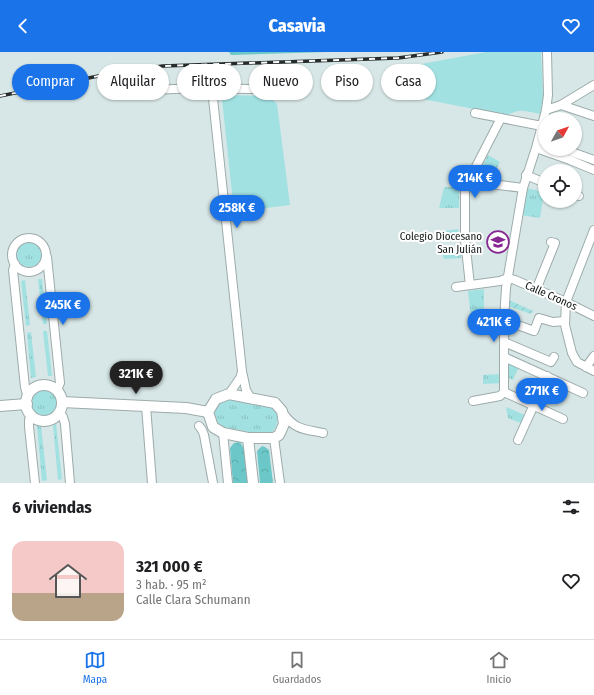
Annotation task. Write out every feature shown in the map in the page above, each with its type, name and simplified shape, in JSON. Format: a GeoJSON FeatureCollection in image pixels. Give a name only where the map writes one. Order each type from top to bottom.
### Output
{"type":"FeatureCollection","features":[{"type":"Feature","properties":{"kind":"main road"},"geometry":{"type":"LineString","coordinates":[[46,385],[57,390],[61,398],[61,407],[56,416],[46,420],[36,418],[29,412],[27,400],[31,392],[40,386],[46,385]]}},
{"type":"Feature","properties":{"kind":"main road"},"geometry":{"type":"LineString","coordinates":[[228,394],[275,403],[282,411],[284,424],[276,437],[248,438],[223,433],[213,427],[208,412],[216,399],[228,394]]}},
{"type":"Feature","properties":{"kind":"main road"},"geometry":{"type":"LineString","coordinates":[[0,406],[27,400]]}},
{"type":"Feature","properties":{"kind":"main road"},"geometry":{"type":"LineString","coordinates":[[61,407],[146,406],[186,408],[208,412]]}},
{"type":"Feature","properties":{"kind":"main road"},"geometry":{"type":"LineString","coordinates":[[248,438],[253,483]]}},
{"type":"Feature","properties":{"kind":"street"},"geometry":{"type":"LineString","coordinates":[[547,52],[548,95],[546,110],[561,105],[594,85]]}},
{"type":"Feature","properties":{"kind":"street"},"geometry":{"type":"LineString","coordinates":[[213,100],[242,371],[246,390],[251,399]]}},
{"type":"Feature","properties":{"kind":"street"},"geometry":{"type":"LineString","coordinates":[[561,105],[594,116]]}},
{"type":"Feature","properties":{"kind":"street"},"geometry":{"type":"LineString","coordinates":[[476,113],[538,125]]}},
{"type":"Feature","properties":{"kind":"street"},"geometry":{"type":"LineString","coordinates":[[470,285],[465,240],[465,188],[501,118]]}},
{"type":"Feature","properties":{"kind":"street"},"geometry":{"type":"LineString","coordinates":[[473,401],[500,396],[504,392],[504,320],[506,288],[522,188],[538,146]]}},
{"type":"Feature","properties":{"kind":"street"},"geometry":{"type":"LineString","coordinates":[[536,148],[594,170]]}},
{"type":"Feature","properties":{"kind":"street"},"geometry":{"type":"LineString","coordinates":[[582,156],[594,160]]}},
{"type":"Feature","properties":{"kind":"street"},"geometry":{"type":"LineString","coordinates":[[526,175],[538,180]]}},
{"type":"Feature","properties":{"kind":"street"},"geometry":{"type":"LineString","coordinates":[[468,181],[522,188]]}},
{"type":"Feature","properties":{"kind":"street"},"geometry":{"type":"LineString","coordinates":[[594,230],[566,302],[565,321],[568,340],[572,353],[577,362],[594,371]]}},
{"type":"Feature","properties":{"kind":"street"},"geometry":{"type":"LineString","coordinates":[[46,257],[42,267],[33,272],[23,271],[12,259],[13,248],[20,240],[25,238],[36,239],[44,246],[46,257],[60,383],[57,390]]}},
{"type":"Feature","properties":{"kind":"street"},"geometry":{"type":"LineString","coordinates":[[536,290],[556,243],[551,242]]}},
{"type":"Feature","properties":{"kind":"street"},"geometry":{"type":"LineString","coordinates":[[15,264],[13,270],[15,294],[27,400]]}},
{"type":"Feature","properties":{"kind":"street"},"geometry":{"type":"LineString","coordinates":[[456,287],[500,281],[508,278]]}},
{"type":"Feature","properties":{"kind":"street","name":"Calle Cronos"},"geometry":{"type":"LineString","coordinates":[[508,278],[566,302],[594,316]]}},
{"type":"Feature","properties":{"kind":"street"},"geometry":{"type":"LineString","coordinates":[[504,320],[534,331],[539,318],[554,322],[565,321]]}},
{"type":"Feature","properties":{"kind":"street"},"geometry":{"type":"LineString","coordinates":[[504,342],[551,362],[554,357]]}},
{"type":"Feature","properties":{"kind":"street"},"geometry":{"type":"LineString","coordinates":[[586,367],[594,356]]}},
{"type":"Feature","properties":{"kind":"street"},"geometry":{"type":"LineString","coordinates":[[504,357],[583,393]]}},
{"type":"Feature","properties":{"kind":"street"},"geometry":{"type":"LineString","coordinates":[[531,369],[537,357]]}},
{"type":"Feature","properties":{"kind":"street"},"geometry":{"type":"LineString","coordinates":[[228,394],[240,378],[242,371]]}},
{"type":"Feature","properties":{"kind":"street"},"geometry":{"type":"LineString","coordinates":[[518,440],[547,376]]}},
{"type":"Feature","properties":{"kind":"street"},"geometry":{"type":"LineString","coordinates":[[504,392],[563,419]]}},
{"type":"Feature","properties":{"kind":"street"},"geometry":{"type":"LineString","coordinates":[[146,406],[152,483]]}},
{"type":"Feature","properties":{"kind":"street"},"geometry":{"type":"LineString","coordinates":[[61,407],[65,424],[70,483]]}},
{"type":"Feature","properties":{"kind":"street"},"geometry":{"type":"LineString","coordinates":[[282,411],[291,423],[299,428],[323,433]]}},
{"type":"Feature","properties":{"kind":"street"},"geometry":{"type":"LineString","coordinates":[[32,415],[29,420],[35,483]]}},
{"type":"Feature","properties":{"kind":"street"},"geometry":{"type":"LineString","coordinates":[[199,426],[204,436],[212,483]]}},
{"type":"Feature","properties":{"kind":"street"},"geometry":{"type":"LineString","coordinates":[[280,483],[276,437],[290,430],[299,428]]}},
{"type":"Feature","properties":{"kind":"street"},"geometry":{"type":"LineString","coordinates":[[223,433],[228,483]]}},
{"type":"Feature","properties":{"kind":"green space"},"geometry":{"type":"Polygon","coordinates":[[[229,52],[327,52],[231,55],[229,52]]]}},
{"type":"Feature","properties":{"kind":"green space"},"geometry":{"type":"Polygon","coordinates":[[[486,52],[541,52],[543,97],[540,112],[538,112],[538,114],[518,111],[505,115],[428,100],[436,100],[436,64],[421,64],[486,52]]]}},
{"type":"Feature","properties":{"kind":"green space"},"geometry":{"type":"Polygon","coordinates":[[[241,95],[249,96],[249,100],[273,100],[277,104],[290,205],[234,212],[222,100],[241,100],[241,95]]]}},
{"type":"Feature","properties":{"kind":"green space"},"geometry":{"type":"Polygon","coordinates":[[[488,155],[500,162],[494,174],[481,168],[488,155]]]}},
{"type":"Feature","properties":{"kind":"green space"},"geometry":{"type":"Polygon","coordinates":[[[444,187],[459,187],[459,208],[439,208],[444,187]]]}},
{"type":"Feature","properties":{"kind":"green space"},"geometry":{"type":"Polygon","coordinates":[[[526,188],[538,191],[538,208],[542,208],[540,218],[521,215],[526,188]]]}},
{"type":"Feature","properties":{"kind":"green space"},"geometry":{"type":"Polygon","coordinates":[[[458,229],[459,237],[438,239],[437,232],[458,229]]]}},
{"type":"Feature","properties":{"kind":"green space"},"geometry":{"type":"Polygon","coordinates":[[[29,241],[38,245],[42,254],[38,263],[29,267],[20,263],[16,254],[20,245],[29,241]]]}},
{"type":"Feature","properties":{"kind":"green space"},"geometry":{"type":"Polygon","coordinates":[[[461,251],[461,258],[444,259],[442,253],[461,251]]]}},
{"type":"Feature","properties":{"kind":"green space"},"geometry":{"type":"Polygon","coordinates":[[[38,279],[42,279],[47,324],[43,324],[38,279]]]}},
{"type":"Feature","properties":{"kind":"green space"},"geometry":{"type":"Polygon","coordinates":[[[25,280],[30,325],[26,326],[21,281],[25,280]]]}},
{"type":"Feature","properties":{"kind":"green space"},"geometry":{"type":"Polygon","coordinates":[[[484,289],[484,318],[471,319],[468,291],[484,289]]]}},
{"type":"Feature","properties":{"kind":"green space"},"geometry":{"type":"Polygon","coordinates":[[[509,300],[533,311],[531,314],[508,306],[509,300]]]}},
{"type":"Feature","properties":{"kind":"green space"},"geometry":{"type":"Polygon","coordinates":[[[43,331],[47,331],[52,376],[48,376],[43,331]]]}},
{"type":"Feature","properties":{"kind":"green space"},"geometry":{"type":"Polygon","coordinates":[[[31,332],[36,377],[31,378],[27,333],[31,332]]]}},
{"type":"Feature","properties":{"kind":"green space"},"geometry":{"type":"Polygon","coordinates":[[[509,363],[519,367],[513,380],[509,378],[509,363]]]}},
{"type":"Feature","properties":{"kind":"green space"},"geometry":{"type":"Polygon","coordinates":[[[502,374],[502,383],[483,384],[483,375],[502,374]]]}},
{"type":"Feature","properties":{"kind":"green space"},"geometry":{"type":"Polygon","coordinates":[[[44,390],[53,394],[57,403],[53,412],[44,416],[35,412],[31,403],[35,394],[44,390]]]}},
{"type":"Feature","properties":{"kind":"green space"},"geometry":{"type":"Polygon","coordinates":[[[230,398],[270,406],[277,414],[277,424],[274,430],[265,435],[223,427],[220,425],[216,419],[215,408],[220,402],[230,398]]]}},
{"type":"Feature","properties":{"kind":"green space"},"geometry":{"type":"Polygon","coordinates":[[[506,407],[527,416],[523,424],[508,418],[506,407]]]}},
{"type":"Feature","properties":{"kind":"green space"},"geometry":{"type":"Polygon","coordinates":[[[56,424],[62,479],[58,480],[53,425],[56,424]]]}},
{"type":"Feature","properties":{"kind":"green space"},"geometry":{"type":"Polygon","coordinates":[[[37,426],[41,426],[47,480],[42,481],[37,426]]]}},
{"type":"Feature","properties":{"kind":"green space"},"geometry":{"type":"Polygon","coordinates":[[[240,442],[244,449],[248,483],[233,483],[230,448],[234,443],[240,442]]]}},
{"type":"Feature","properties":{"kind":"green space"},"geometry":{"type":"Polygon","coordinates":[[[262,446],[269,450],[273,483],[260,483],[257,451],[262,446]]]}},
{"type":"Feature","properties":{"kind":"railway"},"geometry":{"type":"LineString","coordinates":[[0,96],[118,72],[163,66],[398,58],[442,52]]}},
{"type":"Feature","properties":{"kind":"place","name":"Colegio Diocesano San Julián"},"geometry":{"type":"Point","coordinates":[498,242]}}]}
